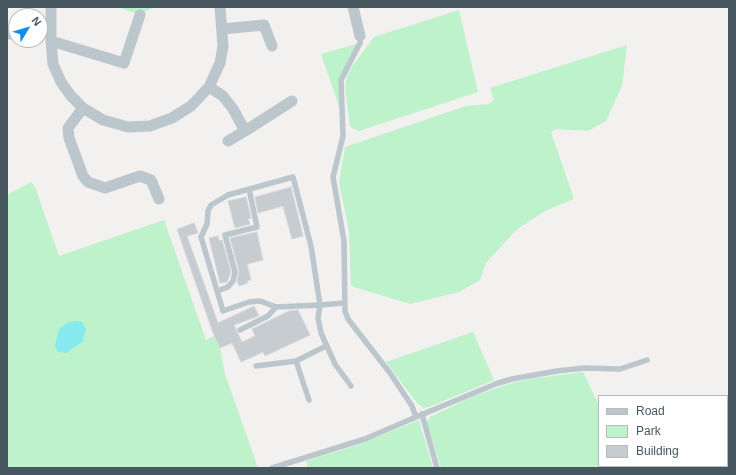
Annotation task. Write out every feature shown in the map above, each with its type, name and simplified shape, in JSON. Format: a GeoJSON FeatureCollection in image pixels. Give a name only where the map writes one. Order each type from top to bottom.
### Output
{"type":"FeatureCollection","features":[{"type":"Feature","properties":{"kind":"street"},"geometry":{"type":"LineString","coordinates":[[48,30],[51,7]]}},
{"type":"Feature","properties":{"kind":"street"},"geometry":{"type":"LineString","coordinates":[[48,42],[53,64],[61,82],[71,96],[83,108],[113,124],[128,127],[150,126],[172,118],[191,106],[209,87],[220,63],[222,29],[220,7]]}},
{"type":"Feature","properties":{"kind":"street"},"geometry":{"type":"LineString","coordinates":[[353,7],[360,36]]}},
{"type":"Feature","properties":{"kind":"street"},"geometry":{"type":"LineString","coordinates":[[48,37],[124,63],[140,15]]}},
{"type":"Feature","properties":{"kind":"street"},"geometry":{"type":"LineString","coordinates":[[222,29],[264,25],[272,46]]}},
{"type":"Feature","properties":{"kind":"street"},"geometry":{"type":"LineString","coordinates":[[209,87],[227,101],[245,131]]}},
{"type":"Feature","properties":{"kind":"street"},"geometry":{"type":"LineString","coordinates":[[228,141],[292,101]]}},
{"type":"Feature","properties":{"kind":"street"},"geometry":{"type":"LineString","coordinates":[[83,108],[68,128],[68,138],[83,176],[88,182],[105,188],[140,176],[151,180],[159,199]]}},
{"type":"Feature","properties":{"kind":"lane"},"geometry":{"type":"LineString","coordinates":[[360,36],[360,44],[341,80],[343,136],[333,177],[344,241],[344,303],[348,320],[390,373],[412,406],[416,417]]}},
{"type":"Feature","properties":{"kind":"lane"},"geometry":{"type":"LineString","coordinates":[[344,303],[320,305],[276,307],[260,301],[223,311],[201,237],[207,224],[208,211],[211,205],[228,195],[293,177],[311,246],[320,305],[318,318],[326,346],[335,364],[350,386]]}},
{"type":"Feature","properties":{"kind":"lane"},"geometry":{"type":"LineString","coordinates":[[217,291],[228,287],[233,281],[235,272],[225,235],[257,227],[249,189]]}},
{"type":"Feature","properties":{"kind":"lane"},"geometry":{"type":"LineString","coordinates":[[240,330],[268,316],[276,307]]}},
{"type":"Feature","properties":{"kind":"lane"},"geometry":{"type":"LineString","coordinates":[[256,366],[296,361],[326,346]]}},
{"type":"Feature","properties":{"kind":"lane"},"geometry":{"type":"LineString","coordinates":[[272,468],[366,439],[498,383],[557,371],[584,368],[620,369],[647,360]]}},
{"type":"Feature","properties":{"kind":"lane"},"geometry":{"type":"LineString","coordinates":[[296,361],[309,400]]}},
{"type":"Feature","properties":{"kind":"lane"},"geometry":{"type":"LineString","coordinates":[[422,414],[437,468]]}},
{"type":"Feature","properties":{"kind":"green space"},"geometry":{"type":"Polygon","coordinates":[[[118,7],[153,7],[140,15],[118,7]]]}},
{"type":"Feature","properties":{"kind":"green space"},"geometry":{"type":"Polygon","coordinates":[[[459,10],[478,92],[359,131],[350,127],[345,87],[347,76],[353,65],[374,37],[459,10]]]}},
{"type":"Feature","properties":{"kind":"green space"},"geometry":{"type":"Polygon","coordinates":[[[360,43],[343,73],[342,115],[321,54],[360,43]]]}},
{"type":"Feature","properties":{"kind":"green space"},"geometry":{"type":"Polygon","coordinates":[[[627,45],[622,86],[606,121],[588,131],[556,129],[551,132],[574,199],[545,211],[516,230],[486,263],[480,280],[459,292],[410,304],[351,286],[349,231],[339,183],[345,147],[466,106],[488,104],[494,100],[490,88],[627,45]]]}},
{"type":"Feature","properties":{"kind":"green space"},"geometry":{"type":"Polygon","coordinates":[[[31,182],[35,187],[59,256],[164,220],[206,340],[214,336],[220,348],[225,374],[258,468],[7,468],[7,195],[31,182]]]}},
{"type":"Feature","properties":{"kind":"green space"},"geometry":{"type":"Polygon","coordinates":[[[473,332],[494,380],[429,407],[424,408],[417,403],[386,362],[473,332]]]}},
{"type":"Feature","properties":{"kind":"green space"},"geometry":{"type":"Polygon","coordinates":[[[583,372],[598,403],[598,467],[600,467],[441,468],[427,422],[430,417],[472,397],[505,385],[530,379],[583,372]]]}},
{"type":"Feature","properties":{"kind":"green space"},"geometry":{"type":"Polygon","coordinates":[[[419,420],[433,468],[308,468],[306,461],[358,445],[419,420]]]}},
{"type":"Feature","properties":{"kind":"water"},"geometry":{"type":"Polygon","coordinates":[[[69,322],[82,322],[86,329],[83,341],[66,353],[58,352],[55,346],[59,329],[69,322]]]}},
{"type":"Feature","properties":{"kind":"building"},"geometry":{"type":"Polygon","coordinates":[[[291,187],[303,236],[292,239],[283,206],[258,213],[255,197],[291,187]]]}},
{"type":"Feature","properties":{"kind":"building"},"geometry":{"type":"Polygon","coordinates":[[[246,197],[251,218],[248,219],[250,224],[235,228],[228,201],[246,197]]]}},
{"type":"Feature","properties":{"kind":"building"},"geometry":{"type":"Polygon","coordinates":[[[194,223],[198,233],[187,236],[218,323],[254,306],[259,316],[234,325],[242,342],[255,336],[252,329],[289,311],[298,310],[310,335],[265,356],[263,352],[241,362],[232,343],[220,348],[213,333],[177,229],[194,223]]]}},
{"type":"Feature","properties":{"kind":"building"},"geometry":{"type":"Polygon","coordinates":[[[257,232],[263,260],[247,264],[251,280],[247,281],[248,283],[239,286],[237,281],[239,271],[230,238],[257,232]]]}},
{"type":"Feature","properties":{"kind":"building"},"geometry":{"type":"Polygon","coordinates":[[[218,236],[219,241],[222,240],[231,272],[227,282],[220,283],[209,238],[218,236]]]}}]}
